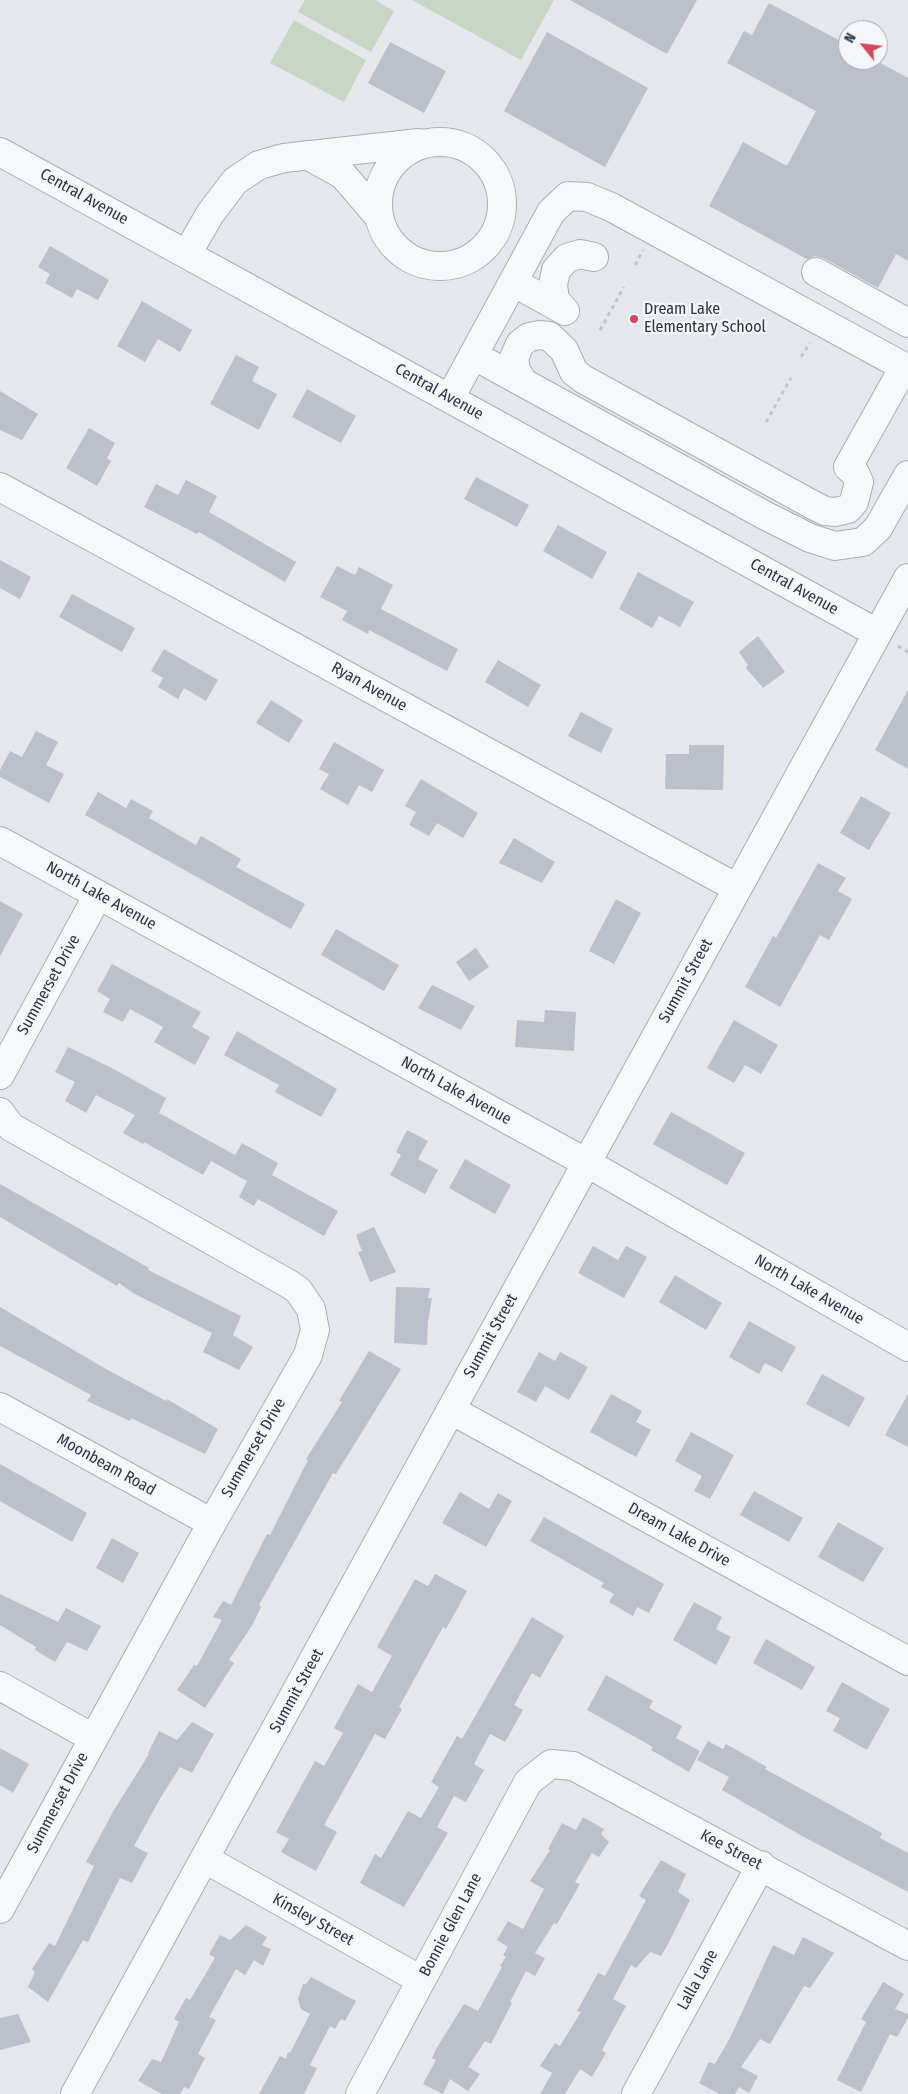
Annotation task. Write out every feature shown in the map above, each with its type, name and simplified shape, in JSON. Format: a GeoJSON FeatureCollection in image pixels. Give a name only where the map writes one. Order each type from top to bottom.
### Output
{"type":"FeatureCollection","features":[{"type":"Feature","properties":{"kind":"street"},"geometry":{"type":"LineString","coordinates":[[188,254],[210,214],[235,181],[259,165],[284,158],[434,142],[456,143],[475,152],[491,166],[500,186],[503,207],[498,228],[488,245],[472,258],[454,265],[434,266],[415,262],[399,251],[386,236],[380,217],[379,197],[384,178],[396,160],[414,148],[434,142]]}},
{"type":"Feature","properties":{"kind":"street","name":"Central Avenue"},"geometry":{"type":"LineString","coordinates":[[0,152],[877,633]]}},
{"type":"Feature","properties":{"kind":"street"},"geometry":{"type":"LineString","coordinates":[[307,156],[343,175],[380,217]]}},
{"type":"Feature","properties":{"kind":"street"},"geometry":{"type":"LineString","coordinates":[[450,398],[551,212],[568,196],[587,197],[610,207],[906,368],[878,413],[848,468],[856,473],[859,482],[854,502],[848,509],[836,512],[813,505],[583,379],[574,372],[564,350],[549,336],[528,337],[520,344],[514,358],[516,371],[524,383]]}},
{"type":"Feature","properties":{"kind":"street"},"geometry":{"type":"LineString","coordinates":[[513,282],[565,311],[555,300],[553,285],[556,270],[567,258],[587,255],[560,240],[551,226],[551,212]]}},
{"type":"Feature","properties":{"kind":"street"},"geometry":{"type":"LineString","coordinates":[[816,272],[908,323]]}},
{"type":"Feature","properties":{"kind":"street"},"geometry":{"type":"LineString","coordinates":[[473,356],[775,520],[810,538],[835,546],[863,542],[878,528],[908,475]]}},
{"type":"Feature","properties":{"kind":"street","name":"Ryan Avenue"},"geometry":{"type":"LineString","coordinates":[[0,487],[737,888]]}},
{"type":"Feature","properties":{"kind":"street","name":"Summit Street"},"geometry":{"type":"LineString","coordinates":[[75,2094],[908,578]]}},
{"type":"Feature","properties":{"kind":"street","name":"North Lake Avenue"},"geometry":{"type":"LineString","coordinates":[[0,841],[586,1163],[908,1347]]}},
{"type":"Feature","properties":{"kind":"street","name":"Summerset Drive"},"geometry":{"type":"LineString","coordinates":[[0,1075],[98,895]]}},
{"type":"Feature","properties":{"kind":"street","name":"Summerset Drive"},"geometry":{"type":"LineString","coordinates":[[0,1112],[11,1127],[298,1290],[311,1309],[315,1330],[308,1355],[92,1738],[0,1909]]}},
{"type":"Feature","properties":{"kind":"street","name":"Moonbeam Road"},"geometry":{"type":"LineString","coordinates":[[0,1407],[212,1523]]}},
{"type":"Feature","properties":{"kind":"street","name":"Dream Lake Drive"},"geometry":{"type":"LineString","coordinates":[[451,1410],[908,1660]]}},
{"type":"Feature","properties":{"kind":"street"},"geometry":{"type":"LineString","coordinates":[[0,1686],[92,1738]]}},
{"type":"Feature","properties":{"kind":"street","name":"Kee Street"},"geometry":{"type":"LineString","coordinates":[[551,1764],[573,1766],[761,1865],[908,1946]]}},
{"type":"Feature","properties":{"kind":"street","name":"Bonnie Glen Lane"},"geometry":{"type":"LineString","coordinates":[[360,2094],[528,1782],[551,1764]]}},
{"type":"Feature","properties":{"kind":"street","name":"Kinsley Street"},"geometry":{"type":"LineString","coordinates":[[205,1859],[421,1980]]}},
{"type":"Feature","properties":{"kind":"street","name":"Lalla Lane"},"geometry":{"type":"LineString","coordinates":[[636,2094],[761,1865]]}},
{"type":"Feature","properties":{"kind":"path"},"geometry":{"type":"LineString","coordinates":[[635,265],[645,247]]}},
{"type":"Feature","properties":{"kind":"path"},"geometry":{"type":"LineString","coordinates":[[600,330],[624,287]]}},
{"type":"Feature","properties":{"kind":"path"},"geometry":{"type":"LineString","coordinates":[[802,357],[812,340]]}},
{"type":"Feature","properties":{"kind":"path"},"geometry":{"type":"LineString","coordinates":[[766,422],[791,378]]}},
{"type":"Feature","properties":{"kind":"green space"},"geometry":{"type":"Polygon","coordinates":[[[305,0],[375,0],[394,11],[371,52],[298,12],[305,0]]]}},
{"type":"Feature","properties":{"kind":"green space"},"geometry":{"type":"Polygon","coordinates":[[[412,0],[554,0],[521,60],[412,0]]]}},
{"type":"Feature","properties":{"kind":"green space"},"geometry":{"type":"Polygon","coordinates":[[[294,20],[366,60],[344,102],[270,63],[294,20]]]}},
{"type":"Feature","properties":{"kind":"building"},"geometry":{"type":"Polygon","coordinates":[[[570,0],[697,0],[667,54],[570,0]]]}},
{"type":"Feature","properties":{"kind":"building"},"geometry":{"type":"Polygon","coordinates":[[[769,3],[838,40],[838,70],[888,70],[888,67],[908,78],[908,261],[896,254],[878,288],[823,258],[815,256],[807,259],[709,206],[743,142],[787,166],[816,111],[727,63],[744,31],[752,35],[769,3]]]}},
{"type":"Feature","properties":{"kind":"building"},"geometry":{"type":"Polygon","coordinates":[[[547,32],[648,88],[605,167],[504,111],[547,32]]]}},
{"type":"Feature","properties":{"kind":"building"},"geometry":{"type":"Polygon","coordinates":[[[390,42],[446,71],[424,113],[368,83],[390,42]]]}},
{"type":"Feature","properties":{"kind":"building"},"geometry":{"type":"Polygon","coordinates":[[[50,246],[109,280],[98,300],[77,289],[72,298],[45,283],[50,274],[38,267],[50,246]]]}},
{"type":"Feature","properties":{"kind":"building"},"geometry":{"type":"Polygon","coordinates":[[[142,301],[192,330],[180,352],[158,339],[145,362],[117,346],[142,301]]]}},
{"type":"Feature","properties":{"kind":"building"},"geometry":{"type":"Polygon","coordinates":[[[236,355],[259,367],[252,381],[277,394],[259,430],[210,404],[236,355]]]}},
{"type":"Feature","properties":{"kind":"building"},"geometry":{"type":"Polygon","coordinates":[[[307,389],[356,416],[341,443],[292,417],[307,389]]]}},
{"type":"Feature","properties":{"kind":"building"},"geometry":{"type":"Polygon","coordinates":[[[0,391],[38,414],[22,440],[0,430],[0,391]]]}},
{"type":"Feature","properties":{"kind":"building"},"geometry":{"type":"Polygon","coordinates":[[[89,428],[115,443],[107,458],[111,461],[97,486],[66,468],[89,428]]]}},
{"type":"Feature","properties":{"kind":"building"},"geometry":{"type":"Polygon","coordinates":[[[476,477],[529,505],[517,527],[464,499],[476,477]]]}},
{"type":"Feature","properties":{"kind":"building"},"geometry":{"type":"Polygon","coordinates":[[[186,480],[217,496],[209,512],[296,562],[285,582],[199,532],[197,534],[144,507],[156,484],[178,495],[186,480]]]}},
{"type":"Feature","properties":{"kind":"building"},"geometry":{"type":"Polygon","coordinates":[[[558,525],[607,552],[592,579],[543,551],[558,525]]]}},
{"type":"Feature","properties":{"kind":"building"},"geometry":{"type":"Polygon","coordinates":[[[0,560],[31,577],[20,599],[0,588],[0,560]]]}},
{"type":"Feature","properties":{"kind":"building"},"geometry":{"type":"Polygon","coordinates":[[[337,566],[355,575],[359,567],[393,585],[381,609],[458,649],[447,671],[369,630],[368,634],[342,620],[347,611],[320,597],[337,566]]]}},
{"type":"Feature","properties":{"kind":"building"},"geometry":{"type":"Polygon","coordinates":[[[638,572],[694,602],[680,627],[659,616],[652,628],[619,609],[638,572]]]}},
{"type":"Feature","properties":{"kind":"building"},"geometry":{"type":"Polygon","coordinates":[[[72,594],[135,628],[122,652],[59,617],[72,594]]]}},
{"type":"Feature","properties":{"kind":"building"},"geometry":{"type":"Polygon","coordinates":[[[758,636],[785,672],[763,688],[746,668],[748,665],[739,652],[758,636]]]}},
{"type":"Feature","properties":{"kind":"building"},"geometry":{"type":"Polygon","coordinates":[[[164,649],[218,680],[206,701],[184,688],[178,699],[158,687],[163,678],[151,671],[164,649]]]}},
{"type":"Feature","properties":{"kind":"building"},"geometry":{"type":"Polygon","coordinates":[[[498,660],[541,685],[528,707],[485,682],[498,660]]]}},
{"type":"Feature","properties":{"kind":"building"},"geometry":{"type":"Polygon","coordinates":[[[908,690],[908,769],[875,750],[908,690]]]}},
{"type":"Feature","properties":{"kind":"building"},"geometry":{"type":"Polygon","coordinates":[[[271,700],[303,720],[289,743],[256,723],[271,700]]]}},
{"type":"Feature","properties":{"kind":"building"},"geometry":{"type":"Polygon","coordinates":[[[581,712],[613,729],[601,753],[568,736],[581,712]]]}},
{"type":"Feature","properties":{"kind":"building"},"geometry":{"type":"Polygon","coordinates":[[[36,731],[58,742],[46,765],[64,774],[49,803],[0,777],[0,770],[10,751],[22,757],[36,731]]]}},
{"type":"Feature","properties":{"kind":"building"},"geometry":{"type":"Polygon","coordinates":[[[334,742],[384,770],[372,792],[359,785],[348,805],[320,789],[329,774],[319,769],[334,742]]]}},
{"type":"Feature","properties":{"kind":"building"},"geometry":{"type":"Polygon","coordinates":[[[689,745],[724,745],[723,790],[665,789],[666,754],[689,754],[689,745]]]}},
{"type":"Feature","properties":{"kind":"building"},"geometry":{"type":"Polygon","coordinates":[[[421,779],[478,813],[463,838],[437,823],[429,836],[409,825],[416,812],[405,806],[421,779]]]}},
{"type":"Feature","properties":{"kind":"building"},"geometry":{"type":"Polygon","coordinates":[[[98,792],[126,808],[131,799],[153,811],[149,818],[196,845],[201,836],[241,859],[236,867],[305,904],[291,929],[85,815],[98,792]]]}},
{"type":"Feature","properties":{"kind":"building"},"geometry":{"type":"Polygon","coordinates":[[[861,796],[891,813],[869,850],[840,833],[861,796]]]}},
{"type":"Feature","properties":{"kind":"building"},"geometry":{"type":"Polygon","coordinates":[[[514,838],[555,862],[542,883],[499,863],[514,838]]]}},
{"type":"Feature","properties":{"kind":"building"},"geometry":{"type":"Polygon","coordinates":[[[818,863],[846,878],[838,891],[852,899],[829,940],[820,935],[780,1007],[745,987],[773,936],[776,938],[818,863]]]}},
{"type":"Feature","properties":{"kind":"building"},"geometry":{"type":"Polygon","coordinates":[[[616,899],[641,913],[614,964],[589,951],[616,899]]]}},
{"type":"Feature","properties":{"kind":"building"},"geometry":{"type":"Polygon","coordinates":[[[0,901],[23,914],[0,956],[0,901]]]}},
{"type":"Feature","properties":{"kind":"building"},"geometry":{"type":"Polygon","coordinates":[[[336,929],[399,965],[384,991],[321,955],[336,929]]]}},
{"type":"Feature","properties":{"kind":"building"},"geometry":{"type":"Polygon","coordinates":[[[476,948],[489,967],[469,981],[456,962],[476,948]]]}},
{"type":"Feature","properties":{"kind":"building"},"geometry":{"type":"Polygon","coordinates":[[[112,964],[201,1012],[192,1027],[210,1037],[195,1065],[154,1042],[163,1027],[130,1009],[123,1022],[103,1012],[110,999],[97,991],[112,964]]]}},
{"type":"Feature","properties":{"kind":"building"},"geometry":{"type":"Polygon","coordinates":[[[432,985],[475,1006],[461,1030],[418,1008],[432,985]]]}},
{"type":"Feature","properties":{"kind":"building"},"geometry":{"type":"Polygon","coordinates":[[[545,1010],[576,1012],[574,1051],[515,1047],[517,1020],[544,1022],[545,1010]]]}},
{"type":"Feature","properties":{"kind":"building"},"geometry":{"type":"Polygon","coordinates":[[[734,1020],[778,1045],[761,1074],[745,1065],[734,1083],[707,1068],[734,1020]]]}},
{"type":"Feature","properties":{"kind":"building"},"geometry":{"type":"Polygon","coordinates":[[[237,1031],[337,1089],[321,1117],[275,1092],[279,1085],[224,1055],[237,1031]]]}},
{"type":"Feature","properties":{"kind":"building"},"geometry":{"type":"Polygon","coordinates":[[[68,1047],[110,1067],[166,1098],[159,1113],[235,1155],[242,1143],[278,1163],[272,1175],[338,1211],[324,1236],[258,1199],[254,1206],[239,1197],[247,1181],[211,1161],[203,1175],[144,1142],[143,1144],[123,1133],[135,1115],[96,1095],[86,1113],[65,1101],[75,1082],[55,1072],[68,1047]]]}},
{"type":"Feature","properties":{"kind":"building"},"geometry":{"type":"Polygon","coordinates":[[[671,1112],[745,1153],[727,1185],[653,1144],[671,1112]]]}},
{"type":"Feature","properties":{"kind":"building"},"geometry":{"type":"Polygon","coordinates":[[[407,1130],[428,1141],[418,1159],[438,1170],[425,1194],[390,1175],[401,1155],[396,1152],[407,1130]]]}},
{"type":"Feature","properties":{"kind":"building"},"geometry":{"type":"Polygon","coordinates":[[[465,1159],[511,1185],[495,1214],[449,1188],[465,1159]]]}},
{"type":"Feature","properties":{"kind":"building"},"geometry":{"type":"Polygon","coordinates":[[[0,1184],[149,1268],[148,1270],[241,1316],[233,1335],[253,1347],[239,1370],[203,1352],[212,1333],[133,1293],[119,1283],[117,1286],[0,1217],[0,1184]]]}},
{"type":"Feature","properties":{"kind":"building"},"geometry":{"type":"Polygon","coordinates":[[[374,1227],[396,1272],[370,1282],[358,1252],[362,1251],[356,1235],[374,1227]]]}},
{"type":"Feature","properties":{"kind":"building"},"geometry":{"type":"Polygon","coordinates":[[[593,1246],[618,1260],[626,1246],[647,1257],[624,1298],[578,1273],[593,1246]]]}},
{"type":"Feature","properties":{"kind":"building"},"geometry":{"type":"Polygon","coordinates":[[[675,1275],[722,1303],[706,1330],[659,1302],[675,1275]]]}},
{"type":"Feature","properties":{"kind":"building"},"geometry":{"type":"Polygon","coordinates":[[[396,1287],[430,1288],[428,1298],[432,1298],[428,1321],[427,1345],[394,1343],[396,1287]]]}},
{"type":"Feature","properties":{"kind":"building"},"geometry":{"type":"Polygon","coordinates":[[[0,1307],[106,1369],[166,1401],[167,1399],[218,1429],[205,1454],[131,1418],[130,1421],[87,1401],[91,1395],[0,1346],[0,1307]]]}},
{"type":"Feature","properties":{"kind":"building"},"geometry":{"type":"Polygon","coordinates":[[[749,1321],[796,1347],[782,1372],[765,1363],[759,1374],[729,1357],[749,1321]]]}},
{"type":"Feature","properties":{"kind":"building"},"geometry":{"type":"Polygon","coordinates":[[[369,1351],[401,1369],[336,1474],[333,1473],[259,1605],[261,1607],[253,1624],[229,1660],[234,1663],[205,1708],[177,1690],[194,1665],[197,1666],[222,1620],[213,1617],[223,1601],[231,1605],[267,1534],[270,1535],[308,1460],[306,1459],[342,1402],[339,1401],[369,1351]]]}},
{"type":"Feature","properties":{"kind":"building"},"geometry":{"type":"Polygon","coordinates":[[[539,1352],[555,1361],[560,1352],[588,1367],[569,1400],[545,1386],[536,1402],[517,1392],[539,1352]]]}},
{"type":"Feature","properties":{"kind":"building"},"geometry":{"type":"Polygon","coordinates":[[[822,1374],[865,1398],[849,1427],[806,1404],[822,1374]]]}},
{"type":"Feature","properties":{"kind":"building"},"geometry":{"type":"Polygon","coordinates":[[[611,1394],[642,1411],[636,1422],[651,1430],[636,1457],[590,1432],[611,1394]]]}},
{"type":"Feature","properties":{"kind":"building"},"geometry":{"type":"Polygon","coordinates":[[[908,1394],[908,1447],[885,1435],[908,1394]]]}},
{"type":"Feature","properties":{"kind":"building"},"geometry":{"type":"Polygon","coordinates":[[[691,1432],[734,1455],[710,1499],[694,1491],[702,1476],[675,1461],[691,1432]]]}},
{"type":"Feature","properties":{"kind":"building"},"geometry":{"type":"Polygon","coordinates":[[[0,1464],[87,1513],[72,1542],[0,1501],[0,1464]]]}},
{"type":"Feature","properties":{"kind":"building"},"geometry":{"type":"Polygon","coordinates":[[[754,1491],[803,1518],[789,1542],[740,1515],[754,1491]]]}},
{"type":"Feature","properties":{"kind":"building"},"geometry":{"type":"Polygon","coordinates":[[[460,1492],[489,1509],[498,1493],[512,1501],[486,1547],[442,1523],[460,1492]]]}},
{"type":"Feature","properties":{"kind":"building"},"geometry":{"type":"Polygon","coordinates":[[[544,1517],[664,1584],[649,1613],[637,1607],[633,1616],[609,1602],[614,1594],[601,1587],[604,1583],[530,1541],[544,1517]]]}},
{"type":"Feature","properties":{"kind":"building"},"geometry":{"type":"Polygon","coordinates":[[[838,1522],[884,1548],[863,1582],[818,1557],[838,1522]]]}},
{"type":"Feature","properties":{"kind":"building"},"geometry":{"type":"Polygon","coordinates":[[[112,1538],[139,1553],[123,1583],[96,1568],[112,1538]]]}},
{"type":"Feature","properties":{"kind":"building"},"geometry":{"type":"Polygon","coordinates":[[[435,1574],[467,1591],[446,1629],[443,1627],[399,1707],[402,1709],[385,1739],[375,1734],[324,1825],[337,1832],[316,1871],[281,1852],[289,1839],[276,1832],[315,1761],[324,1766],[343,1733],[334,1728],[358,1684],[372,1692],[392,1656],[377,1647],[415,1579],[428,1586],[435,1574]]]}},
{"type":"Feature","properties":{"kind":"building"},"geometry":{"type":"Polygon","coordinates":[[[0,1594],[58,1622],[66,1608],[101,1626],[87,1651],[67,1642],[55,1662],[35,1650],[36,1647],[0,1625],[0,1594]]]}},
{"type":"Feature","properties":{"kind":"building"},"geometry":{"type":"Polygon","coordinates":[[[694,1602],[722,1617],[716,1629],[731,1637],[716,1665],[673,1640],[694,1602]]]}},
{"type":"Feature","properties":{"kind":"building"},"geometry":{"type":"Polygon","coordinates":[[[532,1617],[564,1636],[540,1678],[532,1673],[514,1705],[523,1710],[505,1742],[490,1734],[474,1764],[484,1770],[466,1802],[454,1796],[437,1827],[448,1833],[404,1907],[360,1883],[375,1854],[381,1858],[408,1811],[421,1818],[439,1787],[431,1782],[457,1736],[462,1739],[532,1617]]]}},
{"type":"Feature","properties":{"kind":"building"},"geometry":{"type":"Polygon","coordinates":[[[766,1639],[815,1667],[802,1690],[753,1663],[766,1639]]]}},
{"type":"Feature","properties":{"kind":"building"},"geometry":{"type":"Polygon","coordinates":[[[606,1675],[653,1701],[649,1708],[682,1726],[676,1738],[700,1751],[689,1772],[651,1750],[653,1747],[587,1710],[606,1675]]]}},
{"type":"Feature","properties":{"kind":"building"},"geometry":{"type":"Polygon","coordinates":[[[842,1682],[890,1709],[867,1750],[833,1731],[840,1718],[826,1711],[842,1682]]]}},
{"type":"Feature","properties":{"kind":"building"},"geometry":{"type":"Polygon","coordinates":[[[192,1722],[214,1734],[192,1773],[180,1767],[161,1797],[134,1846],[148,1853],[132,1883],[120,1878],[88,1942],[83,1940],[48,2002],[28,1987],[35,1972],[32,1969],[49,1943],[55,1946],[94,1866],[86,1862],[114,1810],[149,1754],[159,1731],[177,1740],[192,1722]]]}},
{"type":"Feature","properties":{"kind":"building"},"geometry":{"type":"Polygon","coordinates":[[[708,1741],[723,1749],[726,1744],[767,1767],[765,1769],[882,1833],[880,1838],[908,1853],[908,1892],[804,1837],[722,1790],[729,1777],[697,1760],[708,1741]]]}},
{"type":"Feature","properties":{"kind":"building"},"geometry":{"type":"Polygon","coordinates":[[[0,1748],[29,1764],[13,1793],[0,1785],[0,1748]]]}},
{"type":"Feature","properties":{"kind":"building"},"geometry":{"type":"Polygon","coordinates":[[[583,1817],[604,1829],[601,1834],[609,1842],[599,1857],[592,1853],[575,1882],[580,1884],[557,1924],[554,1923],[535,1953],[545,1958],[535,1976],[526,1971],[491,2044],[485,2041],[468,2067],[480,2074],[468,2091],[450,2079],[443,2094],[423,2084],[436,2060],[432,2058],[436,2049],[464,2004],[478,2011],[502,1967],[500,1966],[506,1957],[503,1955],[508,1947],[497,1940],[508,1921],[523,1929],[544,1889],[530,1881],[550,1850],[548,1849],[562,1823],[576,1830],[583,1817]]]}},
{"type":"Feature","properties":{"kind":"building"},"geometry":{"type":"Polygon","coordinates":[[[661,1860],[686,1874],[678,1892],[690,1900],[668,1944],[661,1956],[650,1952],[636,1968],[631,1965],[613,1999],[626,2006],[602,2050],[606,2053],[592,2077],[580,2069],[565,2094],[540,2094],[552,2073],[540,2066],[555,2043],[560,2046],[581,2012],[577,2011],[598,1973],[605,1976],[646,1900],[639,1896],[661,1860]]]}},
{"type":"Feature","properties":{"kind":"building"},"geometry":{"type":"Polygon","coordinates":[[[246,1925],[267,1937],[262,1945],[271,1949],[263,1966],[254,1960],[245,1975],[236,1969],[209,2017],[216,2020],[198,2054],[205,2058],[189,2089],[184,2087],[180,2094],[162,2094],[138,2081],[152,2059],[161,2062],[179,2022],[174,2019],[186,1998],[190,2000],[215,1958],[209,1954],[220,1935],[230,1940],[246,1925]]]}},
{"type":"Feature","properties":{"kind":"building"},"geometry":{"type":"Polygon","coordinates":[[[803,1937],[834,1953],[810,1988],[804,1986],[770,2044],[760,2039],[741,2067],[758,2076],[749,2093],[739,2087],[735,2094],[719,2094],[699,2083],[709,2062],[715,2064],[731,2036],[773,1945],[794,1955],[803,1937]]]}},
{"type":"Feature","properties":{"kind":"building"},"geometry":{"type":"Polygon","coordinates":[[[311,1977],[356,2001],[345,2021],[341,2019],[335,2029],[330,2026],[310,2065],[317,2068],[304,2094],[259,2094],[280,2056],[286,2059],[288,2052],[290,2053],[310,2014],[301,2009],[298,1999],[303,1984],[306,1984],[311,1977]]]}},
{"type":"Feature","properties":{"kind":"building"},"geometry":{"type":"Polygon","coordinates":[[[883,1982],[904,1994],[895,2009],[908,2014],[908,2018],[897,2037],[890,2034],[861,2092],[837,2080],[866,2022],[861,2019],[883,1982]]]}},
{"type":"Feature","properties":{"kind":"building"},"geometry":{"type":"Polygon","coordinates":[[[18,2014],[31,2042],[0,2050],[0,2018],[18,2014]]]}},
{"type":"Feature","properties":{"kind":"place","name":"Dream Lake Elementary School"},"geometry":{"type":"Point","coordinates":[634,319]}}]}
